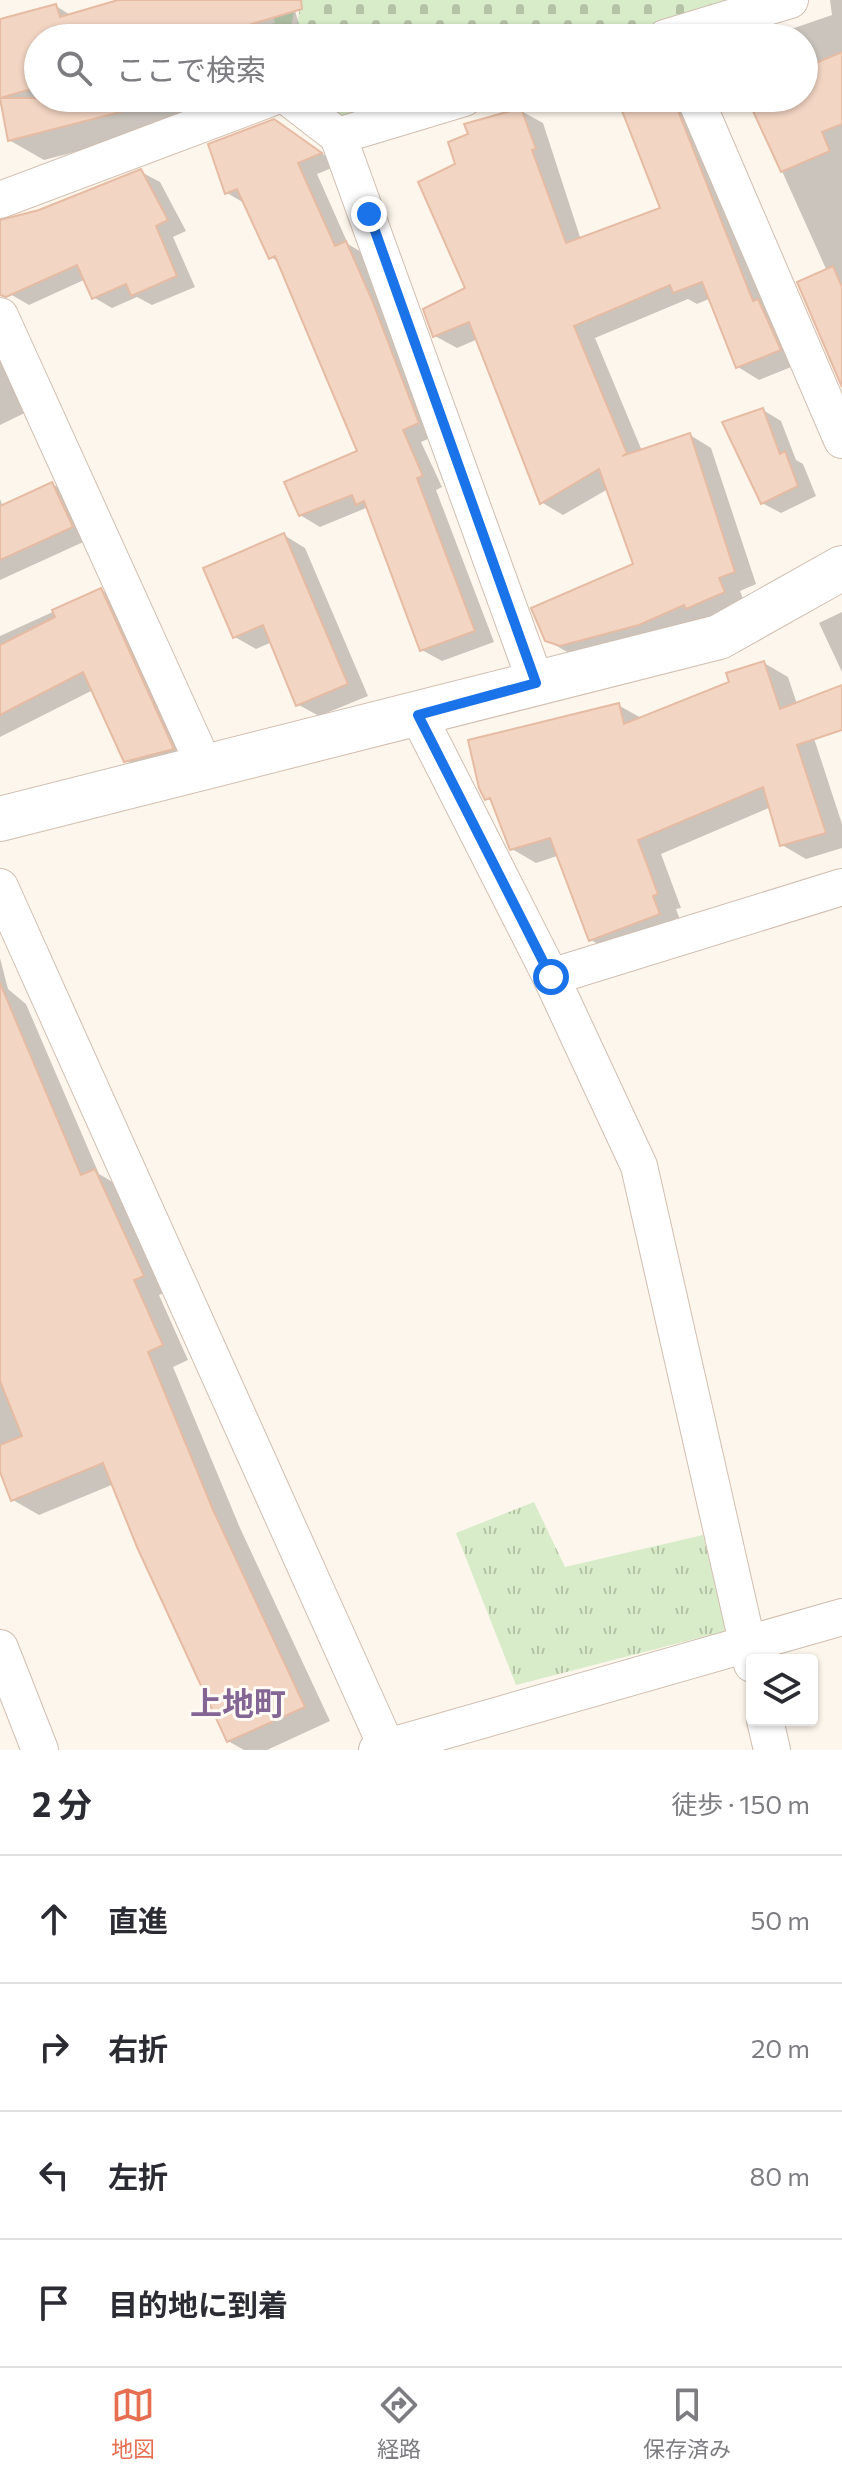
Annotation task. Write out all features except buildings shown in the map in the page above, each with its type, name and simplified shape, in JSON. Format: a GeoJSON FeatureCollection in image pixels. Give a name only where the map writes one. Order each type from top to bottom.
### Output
{"type":"FeatureCollection","features":[{"type":"Feature","properties":{"kind":"street"},"geometry":{"type":"LineString","coordinates":[[712,24],[790,0]]}},
{"type":"Feature","properties":{"kind":"street"},"geometry":{"type":"LineString","coordinates":[[0,200],[234,112]]}},
{"type":"Feature","properties":{"kind":"street"},"geometry":{"type":"LineString","coordinates":[[307,112],[338,136],[536,683]]}},
{"type":"Feature","properties":{"kind":"street"},"geometry":{"type":"LineString","coordinates":[[338,136],[418,112]]}},
{"type":"Feature","properties":{"kind":"street"},"geometry":{"type":"LineString","coordinates":[[701,112],[842,440]]}},
{"type":"Feature","properties":{"kind":"street"},"geometry":{"type":"LineString","coordinates":[[0,316],[204,765]]}},
{"type":"Feature","properties":{"kind":"street"},"geometry":{"type":"LineString","coordinates":[[0,819],[719,637],[842,568]]}},
{"type":"Feature","properties":{"kind":"street"},"geometry":{"type":"LineString","coordinates":[[418,715],[551,977],[639,1166],[749,1653]]}},
{"type":"Feature","properties":{"kind":"street"},"geometry":{"type":"LineString","coordinates":[[0,887],[384,1749],[749,1653],[842,1617]]}},
{"type":"Feature","properties":{"kind":"street"},"geometry":{"type":"LineString","coordinates":[[551,977],[842,887]]}},
{"type":"Feature","properties":{"kind":"street"},"geometry":{"type":"LineString","coordinates":[[0,1648],[40,1750]]}},
{"type":"Feature","properties":{"kind":"street"},"geometry":{"type":"LineString","coordinates":[[766,1726],[772,1750]]}},
{"type":"Feature","properties":{"kind":"green space"},"geometry":{"type":"Polygon","coordinates":[[[269,0],[296,0],[292,24],[272,24],[275,23],[269,0]]]}},
{"type":"Feature","properties":{"kind":"green space"},"geometry":{"type":"Polygon","coordinates":[[[301,0],[731,0],[651,24],[297,24],[301,0]]]}},
{"type":"Feature","properties":{"kind":"green space"},"geometry":{"type":"Polygon","coordinates":[[[331,112],[358,112],[338,118],[331,112]]]}},
{"type":"Feature","properties":{"kind":"green space"},"geometry":{"type":"Polygon","coordinates":[[[534,1502],[565,1567],[703,1535],[726,1631],[516,1685],[456,1533],[534,1502]]]}},
{"type":"Feature","properties":{"kind":"district","name":"上地町"},"geometry":{"type":"Point","coordinates":[238,1704]}},
{"type":"Feature","properties":{"kind":"route"},"geometry":{"type":"LineString","coordinates":[[369,214],[536,683],[418,715],[551,977]]}}]}
